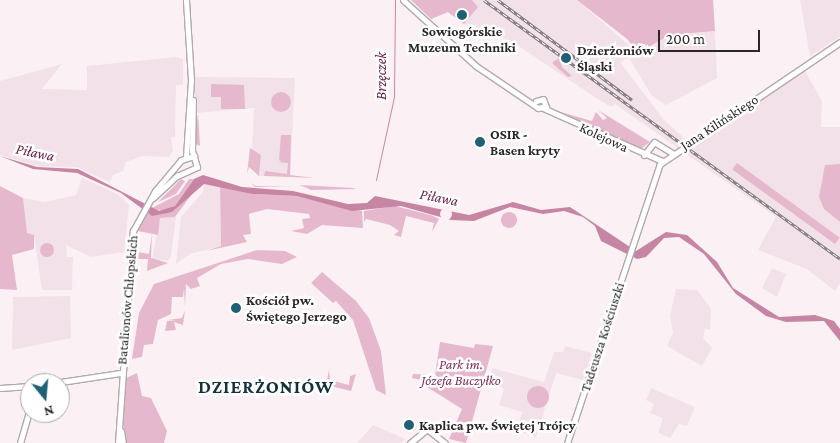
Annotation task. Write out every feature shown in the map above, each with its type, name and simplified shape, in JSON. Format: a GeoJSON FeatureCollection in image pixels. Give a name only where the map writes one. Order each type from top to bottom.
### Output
{"type":"FeatureCollection","features":[{"type":"Feature","properties":{"kind":"street"},"geometry":{"type":"LineString","coordinates":[[179,164],[186,172],[197,167],[194,156],[186,0]]}},
{"type":"Feature","properties":{"kind":"street"},"geometry":{"type":"LineString","coordinates":[[403,0],[476,66],[545,108]]}},
{"type":"Feature","properties":{"kind":"street","name":"Jana Kilińskiego"},"geometry":{"type":"LineString","coordinates":[[638,232],[662,161],[672,152],[840,42]]}},
{"type":"Feature","properties":{"kind":"street"},"geometry":{"type":"LineString","coordinates":[[191,85],[186,157],[194,156]]}},
{"type":"Feature","properties":{"kind":"street"},"geometry":{"type":"LineString","coordinates":[[535,102],[543,99],[545,108]]}},
{"type":"Feature","properties":{"kind":"street","name":"Kolejowa"},"geometry":{"type":"LineString","coordinates":[[545,108],[644,155],[662,161]]}},
{"type":"Feature","properties":{"kind":"street"},"geometry":{"type":"LineString","coordinates":[[644,155],[654,142],[672,152]]}},
{"type":"Feature","properties":{"kind":"street","name":"Batalionów Chłopskich"},"geometry":{"type":"LineString","coordinates":[[121,430],[120,373],[132,236],[150,200],[186,157]]}},
{"type":"Feature","properties":{"kind":"street","name":"Batalionów Chłopskich"},"geometry":{"type":"LineString","coordinates":[[150,200],[186,172]]}},
{"type":"Feature","properties":{"kind":"street","name":"Tadeusza Kościuszki"},"geometry":{"type":"LineString","coordinates":[[567,443],[638,232]]}},
{"type":"Feature","properties":{"kind":"street"},"geometry":{"type":"LineString","coordinates":[[70,381],[120,373]]}},
{"type":"Feature","properties":{"kind":"street"},"geometry":{"type":"LineString","coordinates":[[0,388],[20,387]]}},
{"type":"Feature","properties":{"kind":"street"},"geometry":{"type":"LineString","coordinates":[[20,443],[26,423]]}},
{"type":"Feature","properties":{"kind":"street"},"geometry":{"type":"LineString","coordinates":[[410,443],[427,429],[445,443]]}},
{"type":"Feature","properties":{"kind":"street"},"geometry":{"type":"LineString","coordinates":[[118,443],[121,430]]}},
{"type":"Feature","properties":{"kind":"street"},"geometry":{"type":"LineString","coordinates":[[121,430],[122,443]]}},
{"type":"Feature","properties":{"kind":"shaded area"},"geometry":{"type":"Polygon","coordinates":[[[411,0],[577,0],[638,53],[670,36],[715,31],[717,78],[666,105],[652,96],[629,58],[620,62],[664,120],[692,145],[805,71],[822,101],[821,127],[840,127],[840,164],[825,165],[840,220],[840,283],[835,291],[807,269],[758,250],[776,217],[615,104],[612,107],[599,100],[511,41],[468,26],[448,12],[431,19],[411,0]]]}},
{"type":"Feature","properties":{"kind":"shaded area"},"geometry":{"type":"Polygon","coordinates":[[[800,0],[840,0],[840,37],[810,56],[800,0]]]}},
{"type":"Feature","properties":{"kind":"shaded area"},"geometry":{"type":"Polygon","coordinates":[[[176,57],[183,59],[183,85],[176,85],[175,137],[171,137],[173,151],[169,157],[143,156],[126,162],[123,171],[113,175],[110,182],[76,167],[37,166],[0,155],[0,81],[62,64],[42,89],[87,90],[87,66],[176,57]]]}},
{"type":"Feature","properties":{"kind":"shaded area"},"geometry":{"type":"Polygon","coordinates":[[[194,77],[295,78],[290,176],[259,176],[261,155],[252,149],[254,108],[196,113],[194,77]]]}},
{"type":"Feature","properties":{"kind":"shaded area"},"geometry":{"type":"Polygon","coordinates":[[[0,156],[37,167],[78,169],[159,211],[175,206],[194,179],[203,175],[242,187],[293,191],[348,204],[367,203],[375,196],[469,215],[513,202],[541,210],[570,207],[636,251],[666,232],[687,235],[717,262],[733,288],[779,317],[815,315],[834,321],[840,329],[840,341],[824,321],[786,322],[766,316],[736,294],[704,254],[679,237],[664,238],[646,257],[637,259],[601,241],[595,226],[583,217],[564,211],[543,214],[510,207],[474,221],[451,220],[401,206],[352,211],[297,196],[252,194],[204,184],[172,212],[152,216],[121,193],[77,173],[33,169],[0,156]]]}},
{"type":"Feature","properties":{"kind":"shaded area"},"geometry":{"type":"Polygon","coordinates":[[[82,178],[119,195],[129,205],[124,252],[91,257],[66,245],[67,257],[73,257],[72,290],[42,290],[34,235],[27,233],[22,218],[23,198],[45,202],[76,195],[82,178]]]}},
{"type":"Feature","properties":{"kind":"shaded area"},"geometry":{"type":"Polygon","coordinates":[[[204,184],[220,186],[221,246],[190,254],[176,264],[181,217],[203,192],[204,184]]]}},
{"type":"Feature","properties":{"kind":"shaded area"},"geometry":{"type":"Polygon","coordinates":[[[176,217],[171,256],[168,261],[152,259],[160,218],[176,217]]]}},
{"type":"Feature","properties":{"kind":"shaded area"},"geometry":{"type":"Polygon","coordinates":[[[772,268],[786,274],[777,297],[762,288],[772,268]]]}},
{"type":"Feature","properties":{"kind":"shaded area"},"geometry":{"type":"Polygon","coordinates":[[[676,289],[697,290],[711,309],[710,330],[705,328],[703,338],[712,348],[702,366],[667,346],[673,333],[670,316],[676,289]]]}},
{"type":"Feature","properties":{"kind":"shaded area"},"geometry":{"type":"Polygon","coordinates":[[[70,296],[71,338],[12,350],[13,297],[70,296]]]}},
{"type":"Feature","properties":{"kind":"shaded area"},"geometry":{"type":"Polygon","coordinates":[[[565,346],[592,353],[583,380],[556,373],[536,437],[517,431],[522,412],[499,405],[504,389],[490,380],[492,368],[544,382],[554,352],[563,352],[565,346]]]}},
{"type":"Feature","properties":{"kind":"shaded area"},"geometry":{"type":"Polygon","coordinates":[[[651,388],[695,407],[687,426],[679,424],[670,438],[658,433],[663,418],[650,413],[654,404],[646,400],[651,388]]]}},
{"type":"Feature","properties":{"kind":"shaded area"},"geometry":{"type":"Polygon","coordinates":[[[373,425],[405,439],[401,443],[357,443],[373,425]]]}},
{"type":"Feature","properties":{"kind":"green space","name":"Sowiogórskie Muzeum Techniki"},"geometry":{"type":"Polygon","coordinates":[[[411,0],[472,0],[478,7],[464,24],[448,12],[431,19],[411,0]]]}},
{"type":"Feature","properties":{"kind":"green space"},"geometry":{"type":"Polygon","coordinates":[[[577,0],[713,0],[715,31],[670,35],[638,53],[627,39],[577,0]]]}},
{"type":"Feature","properties":{"kind":"green space"},"geometry":{"type":"Polygon","coordinates":[[[559,58],[562,67],[572,76],[568,77],[552,63],[559,58]]]}},
{"type":"Feature","properties":{"kind":"green space"},"geometry":{"type":"Polygon","coordinates":[[[211,84],[244,85],[245,109],[221,109],[221,97],[211,97],[211,84]]]}},
{"type":"Feature","properties":{"kind":"green space"},"geometry":{"type":"Polygon","coordinates":[[[281,92],[288,95],[291,102],[288,109],[281,112],[274,109],[271,102],[274,95],[281,92]]]}},
{"type":"Feature","properties":{"kind":"green space"},"geometry":{"type":"Polygon","coordinates":[[[553,110],[592,121],[596,112],[603,120],[607,118],[598,110],[650,142],[639,150],[553,110]]]}},
{"type":"Feature","properties":{"kind":"green space"},"geometry":{"type":"Polygon","coordinates":[[[198,114],[200,146],[194,143],[198,114]]]}},
{"type":"Feature","properties":{"kind":"green space"},"geometry":{"type":"Polygon","coordinates":[[[281,135],[291,135],[290,175],[314,178],[264,176],[265,171],[287,174],[288,163],[278,162],[282,161],[279,160],[281,135]]]}},
{"type":"Feature","properties":{"kind":"green space"},"geometry":{"type":"Polygon","coordinates":[[[250,148],[261,155],[259,176],[249,167],[247,174],[250,148]]]}},
{"type":"Feature","properties":{"kind":"green space"},"geometry":{"type":"Polygon","coordinates":[[[737,163],[840,238],[835,244],[732,169],[737,163]]]}},
{"type":"Feature","properties":{"kind":"green space"},"geometry":{"type":"Polygon","coordinates":[[[840,164],[840,222],[824,209],[819,197],[825,165],[840,164]]]}},
{"type":"Feature","properties":{"kind":"green space"},"geometry":{"type":"Polygon","coordinates":[[[181,179],[185,181],[176,194],[158,202],[181,179]]]}},
{"type":"Feature","properties":{"kind":"green space"},"geometry":{"type":"Polygon","coordinates":[[[189,179],[194,179],[175,206],[164,211],[150,209],[179,194],[189,179]]]}},
{"type":"Feature","properties":{"kind":"green space"},"geometry":{"type":"Polygon","coordinates":[[[251,183],[256,186],[295,187],[255,187],[251,183]]]}},
{"type":"Feature","properties":{"kind":"green space"},"geometry":{"type":"Polygon","coordinates":[[[300,185],[353,188],[356,189],[311,190],[300,185]]]}},
{"type":"Feature","properties":{"kind":"green space"},"geometry":{"type":"Polygon","coordinates":[[[0,186],[23,198],[27,233],[34,235],[34,249],[12,255],[17,290],[0,289],[0,186]]]}},
{"type":"Feature","properties":{"kind":"green space"},"geometry":{"type":"Polygon","coordinates":[[[198,186],[175,217],[160,218],[158,235],[138,231],[147,214],[172,212],[198,186]]]}},
{"type":"Feature","properties":{"kind":"green space"},"geometry":{"type":"Polygon","coordinates":[[[220,186],[252,194],[297,196],[362,211],[363,228],[322,225],[307,234],[291,231],[304,228],[302,219],[310,218],[309,214],[267,209],[249,214],[251,234],[243,235],[247,242],[206,251],[221,246],[220,186]]]}},
{"type":"Feature","properties":{"kind":"green space"},"geometry":{"type":"Polygon","coordinates":[[[395,206],[431,215],[439,219],[432,232],[434,223],[406,216],[401,237],[394,235],[399,231],[390,225],[366,219],[364,222],[364,211],[395,206]]]}},
{"type":"Feature","properties":{"kind":"green space"},"geometry":{"type":"Polygon","coordinates":[[[509,212],[515,214],[517,220],[515,226],[509,228],[503,226],[501,220],[503,214],[509,212]]]}},
{"type":"Feature","properties":{"kind":"green space"},"geometry":{"type":"Polygon","coordinates":[[[152,234],[151,258],[168,263],[147,271],[148,259],[135,259],[136,246],[138,240],[138,252],[149,254],[152,234]]]}},
{"type":"Feature","properties":{"kind":"green space"},"geometry":{"type":"Polygon","coordinates":[[[47,243],[52,245],[54,250],[52,255],[47,257],[42,255],[40,250],[42,245],[47,243]]]}},
{"type":"Feature","properties":{"kind":"green space"},"geometry":{"type":"Polygon","coordinates":[[[257,250],[285,251],[297,257],[282,264],[248,259],[221,264],[197,278],[200,286],[191,289],[186,284],[185,307],[184,288],[183,297],[172,297],[171,314],[158,320],[153,344],[144,345],[142,357],[132,359],[139,313],[154,284],[257,250]]]}},
{"type":"Feature","properties":{"kind":"green space"},"geometry":{"type":"Polygon","coordinates":[[[322,272],[356,301],[369,318],[381,351],[386,395],[376,390],[353,320],[336,301],[333,303],[311,283],[322,272]]]}},
{"type":"Feature","properties":{"kind":"green space"},"geometry":{"type":"Polygon","coordinates":[[[185,310],[183,325],[174,322],[176,330],[165,331],[167,321],[182,318],[185,310]]]}},
{"type":"Feature","properties":{"kind":"green space","name":"Park im. Józefa Buczyłko"},"geometry":{"type":"Polygon","coordinates":[[[440,342],[474,348],[475,344],[493,346],[466,443],[449,439],[462,409],[427,387],[426,381],[412,378],[413,374],[435,375],[440,342]]]}},
{"type":"Feature","properties":{"kind":"green space"},"geometry":{"type":"Polygon","coordinates":[[[329,370],[330,380],[349,385],[350,376],[356,374],[351,391],[326,385],[329,370]]]}},
{"type":"Feature","properties":{"kind":"green space"},"geometry":{"type":"Polygon","coordinates":[[[137,373],[142,396],[151,398],[167,431],[164,443],[124,443],[124,379],[137,373]]]}},
{"type":"Feature","properties":{"kind":"green space"},"geometry":{"type":"Polygon","coordinates":[[[538,386],[546,389],[549,397],[546,405],[538,408],[530,405],[527,397],[530,389],[538,386]]]}},
{"type":"Feature","properties":{"kind":"pier"},"geometry":{"type":"Polygon","coordinates":[[[446,208],[452,214],[446,220],[440,214],[446,208]]]}},
{"type":"Feature","properties":{"kind":"waterway","name":"Brzęczek"},"geometry":{"type":"LineString","coordinates":[[376,180],[394,97],[395,0]]}},
{"type":"Feature","properties":{"kind":"railway"},"geometry":{"type":"LineString","coordinates":[[484,0],[840,259]]}},
{"type":"Feature","properties":{"kind":"railway"},"geometry":{"type":"LineString","coordinates":[[498,0],[632,100]]}},
{"type":"Feature","properties":{"kind":"place","name":"Sowiogórskie Muzeum Techniki"},"geometry":{"type":"Point","coordinates":[462,15]}},
{"type":"Feature","properties":{"kind":"place","name":"Dzierżoniów Śląski"},"geometry":{"type":"Point","coordinates":[566,58]}},
{"type":"Feature","properties":{"kind":"place","name":"OSIR - Basen kryty"},"geometry":{"type":"Point","coordinates":[480,142]}},
{"type":"Feature","properties":{"kind":"place","name":"Kościół pw. Świętego Jerzego"},"geometry":{"type":"Point","coordinates":[236,308]}},
{"type":"Feature","properties":{"kind":"place","name":"Kaplica pw. Świętej Trójcy"},"geometry":{"type":"Point","coordinates":[409,425]}},
{"type":"Feature","properties":{"kind":"district","name":"DZIERŻONIÓW"},"geometry":{"type":"Point","coordinates":[266,387]}},
{"type":"Feature","properties":{"kind":"water label","name":"Piława"},"geometry":{"type":"Point","coordinates":[35,153]}},
{"type":"Feature","properties":{"kind":"water label","name":"Piława"},"geometry":{"type":"Point","coordinates":[439,198]}}]}
